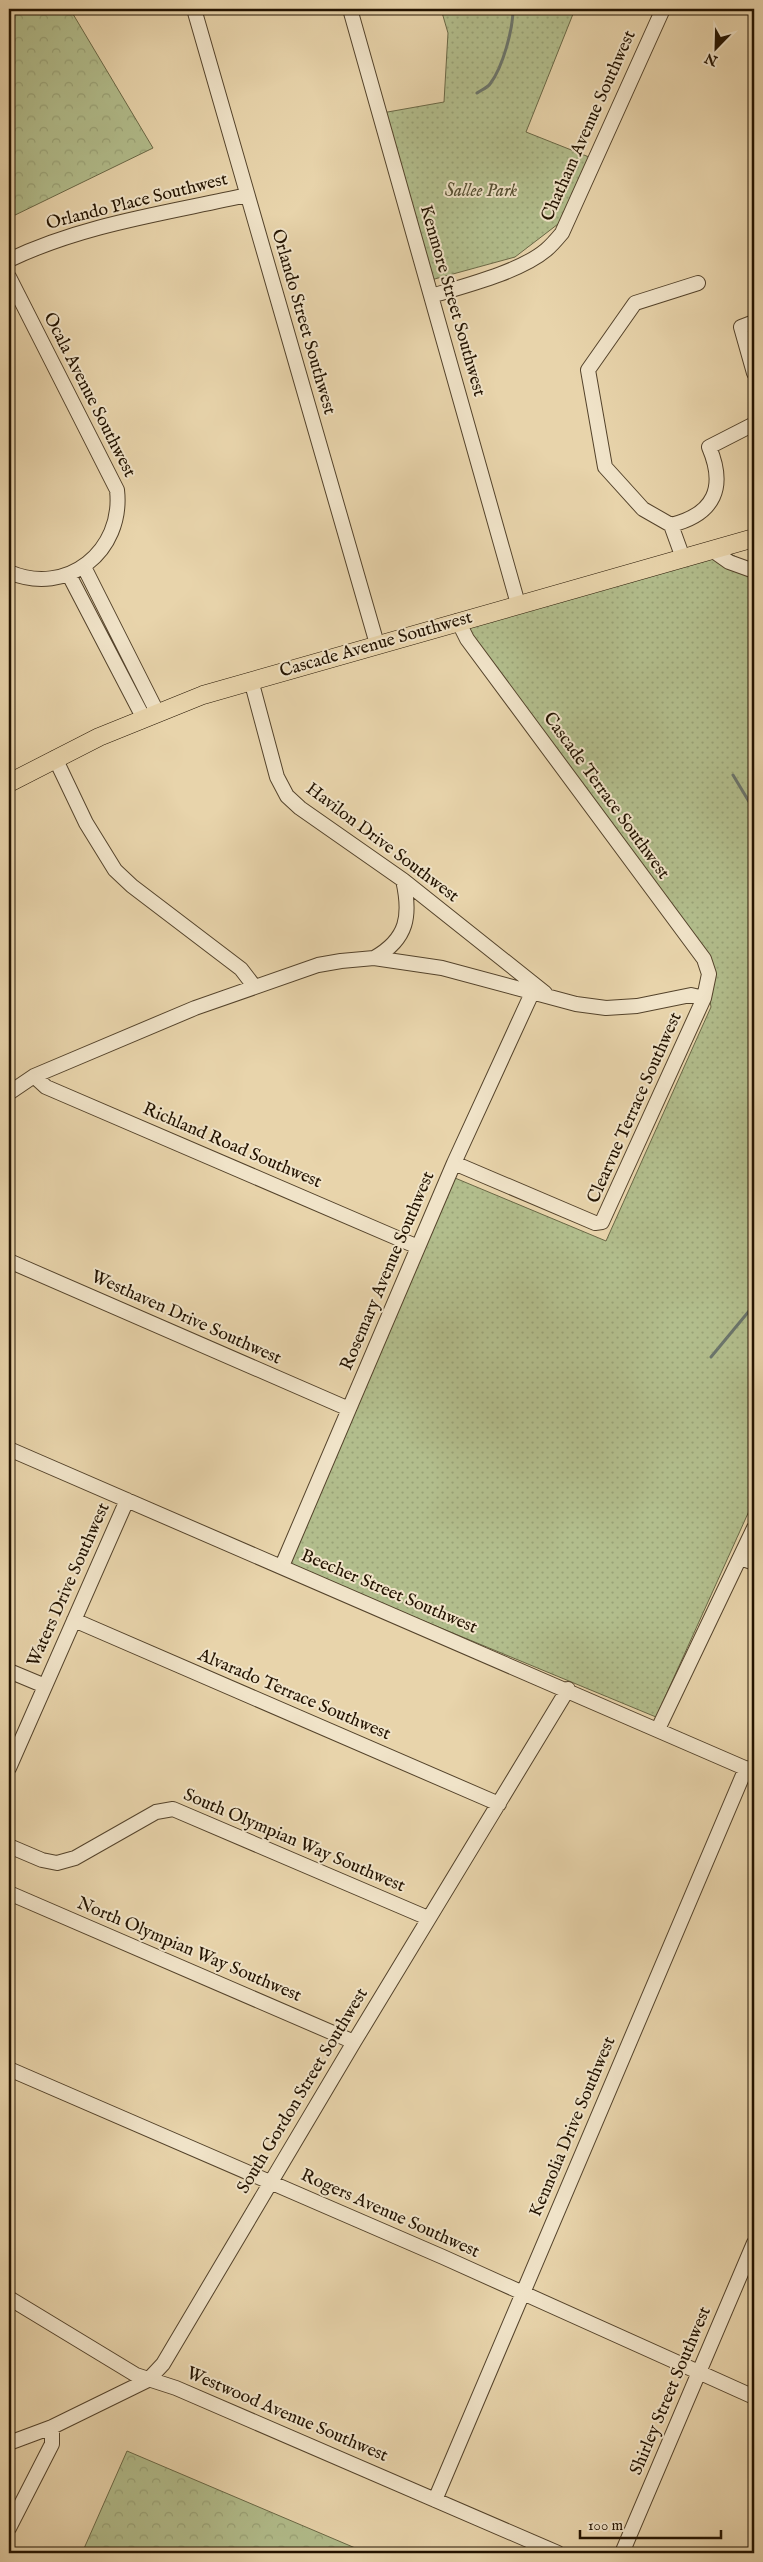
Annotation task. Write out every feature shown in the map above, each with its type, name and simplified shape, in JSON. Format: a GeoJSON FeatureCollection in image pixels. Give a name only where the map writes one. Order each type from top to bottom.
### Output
{"type":"FeatureCollection","features":[{"type":"Feature","properties":{"kind":"main road","name":"Cascade Avenue Southwest"},"geometry":{"type":"LineString","coordinates":[[9,783],[55,758],[150,714],[251,680],[754,538]]}},
{"type":"Feature","properties":{"kind":"street","name":"Orlando Street Southwest"},"geometry":{"type":"LineString","coordinates":[[194,9],[376,644]]}},
{"type":"Feature","properties":{"kind":"street","name":"Kenmore Street Southwest"},"geometry":{"type":"LineString","coordinates":[[350,9],[518,604]]}},
{"type":"Feature","properties":{"kind":"street","name":"Chatham Avenue Southwest"},"geometry":{"type":"LineString","coordinates":[[431,296],[474,283],[528,262],[546,250],[562,233],[663,9]]}},
{"type":"Feature","properties":{"kind":"street","name":"Orlando Place Southwest"},"geometry":{"type":"LineString","coordinates":[[9,260],[39,245],[78,232],[248,195]]}},
{"type":"Feature","properties":{"kind":"street","name":"Ocala Avenue Southwest"},"geometry":{"type":"LineString","coordinates":[[9,277],[117,490],[118,506],[115,522],[102,549],[84,567],[69,575],[45,580],[22,578],[9,572]]}},
{"type":"Feature","properties":{"kind":"street"},"geometry":{"type":"LineString","coordinates":[[683,558],[672,525],[643,508],[604,467],[588,370],[635,303],[698,283]]}},
{"type":"Feature","properties":{"kind":"street"},"geometry":{"type":"LineString","coordinates":[[754,322],[741,327],[754,373]]}},
{"type":"Feature","properties":{"kind":"street"},"geometry":{"type":"LineString","coordinates":[[672,525],[703,511],[710,505],[715,494],[717,477],[715,460],[709,447],[754,424]]}},
{"type":"Feature","properties":{"kind":"street"},"geometry":{"type":"LineString","coordinates":[[712,550],[729,562],[754,571]]}},
{"type":"Feature","properties":{"kind":"street"},"geometry":{"type":"LineString","coordinates":[[84,567],[150,714]]}},
{"type":"Feature","properties":{"kind":"street"},"geometry":{"type":"LineString","coordinates":[[69,575],[150,714]]}},
{"type":"Feature","properties":{"kind":"street","name":"Cascade Terrace Southwest"},"geometry":{"type":"LineString","coordinates":[[458,621],[467,639],[704,959],[709,974],[704,998]]}},
{"type":"Feature","properties":{"kind":"street","name":"Havilon Drive Southwest"},"geometry":{"type":"LineString","coordinates":[[251,680],[277,777],[287,796],[300,808],[403,880],[549,997]]}},
{"type":"Feature","properties":{"kind":"street"},"geometry":{"type":"LineString","coordinates":[[55,758],[86,823],[115,870],[132,886],[241,969],[254,986]]}},
{"type":"Feature","properties":{"kind":"street"},"geometry":{"type":"LineString","coordinates":[[374,958],[394,944],[405,926],[408,905],[403,880]]}},
{"type":"Feature","properties":{"kind":"street"},"geometry":{"type":"LineString","coordinates":[[9,1093],[34,1076],[195,1008],[318,965],[374,958],[442,968],[576,1004],[606,1008],[637,1006],[691,995],[704,998]]}},
{"type":"Feature","properties":{"kind":"street","name":"Rosemary Avenue Southwest"},"geometry":{"type":"LineString","coordinates":[[282,1566],[454,1162],[532,992]]}},
{"type":"Feature","properties":{"kind":"street","name":"Clearvue Terrace Southwest"},"geometry":{"type":"LineString","coordinates":[[454,1162],[595,1223],[602,1222],[704,998]]}},
{"type":"Feature","properties":{"kind":"street","name":"Richland Road Southwest"},"geometry":{"type":"LineString","coordinates":[[34,1076],[46,1087],[418,1247]]}},
{"type":"Feature","properties":{"kind":"street","name":"Westhaven Drive Southwest"},"geometry":{"type":"LineString","coordinates":[[9,1261],[349,1409]]}},
{"type":"Feature","properties":{"kind":"street","name":"Beecher Street Southwest"},"geometry":{"type":"LineString","coordinates":[[9,1449],[568,1689],[750,1770]]}},
{"type":"Feature","properties":{"kind":"street","name":"Waters Drive Southwest"},"geometry":{"type":"LineString","coordinates":[[9,1768],[127,1500]]}},
{"type":"Feature","properties":{"kind":"street"},"geometry":{"type":"LineString","coordinates":[[658,1729],[754,1528]]}},
{"type":"Feature","properties":{"kind":"street"},"geometry":{"type":"LineString","coordinates":[[740,1558],[754,1563]]}},
{"type":"Feature","properties":{"kind":"street","name":"Alvarado Terrace Southwest"},"geometry":{"type":"LineString","coordinates":[[74,1620],[499,1804]]}},
{"type":"Feature","properties":{"kind":"street"},"geometry":{"type":"LineString","coordinates":[[9,1671],[45,1686]]}},
{"type":"Feature","properties":{"kind":"street","name":"South Gordon Street Southwest"},"geometry":{"type":"LineString","coordinates":[[9,2443],[52,2427],[148,2380],[163,2364],[428,1918],[568,1689]]}},
{"type":"Feature","properties":{"kind":"street","name":"Kennolia Drive Southwest"},"geometry":{"type":"LineString","coordinates":[[435,2500],[750,1770]]}},
{"type":"Feature","properties":{"kind":"street","name":"South Olympian Way Southwest"},"geometry":{"type":"LineString","coordinates":[[9,1846],[42,1860],[57,1863],[75,1858],[156,1812],[173,1809],[428,1918]]}},
{"type":"Feature","properties":{"kind":"street","name":"North Olympian Way Southwest"},"geometry":{"type":"LineString","coordinates":[[9,1893],[354,2042]]}},
{"type":"Feature","properties":{"kind":"street","name":"Rogers Avenue Southwest"},"geometry":{"type":"LineString","coordinates":[[9,2069],[523,2293],[754,2397]]}},
{"type":"Feature","properties":{"kind":"street","name":"Shirley Street Southwest"},"geometry":{"type":"LineString","coordinates":[[622,2553],[754,2243]]}},
{"type":"Feature","properties":{"kind":"street","name":"Westwood Avenue Southwest"},"geometry":{"type":"LineString","coordinates":[[9,2298],[148,2380],[176,2388],[558,2553]]}},
{"type":"Feature","properties":{"kind":"street"},"geometry":{"type":"LineString","coordinates":[[9,2528],[52,2444],[52,2427]]}},
{"type":"Feature","properties":{"kind":"green space"},"geometry":{"type":"Polygon","coordinates":[[[9,9],[70,9],[153,148],[9,218],[9,9]]]}},
{"type":"Feature","properties":{"kind":"green space","name":"Sallee Park"},"geometry":{"type":"Polygon","coordinates":[[[441,9],[575,9],[526,132],[589,157],[562,221],[515,257],[431,280],[382,113],[444,102],[448,33],[441,9]]]}},
{"type":"Feature","properties":{"kind":"green space"},"geometry":{"type":"Polygon","coordinates":[[[723,549],[754,568],[754,1500],[656,1717],[286,1564],[455,1178],[606,1241],[711,1007],[703,955],[452,622],[723,549]]]}},
{"type":"Feature","properties":{"kind":"green space"},"geometry":{"type":"Polygon","coordinates":[[[127,2451],[367,2553],[82,2553],[127,2451]]]}},
{"type":"Feature","properties":{"kind":"waterway"},"geometry":{"type":"LineString","coordinates":[[477,93],[490,84],[499,68],[509,37],[513,9]]}},
{"type":"Feature","properties":{"kind":"waterway"},"geometry":{"type":"LineString","coordinates":[[733,775],[754,810]]}},
{"type":"Feature","properties":{"kind":"waterway"},"geometry":{"type":"LineString","coordinates":[[711,1357],[754,1305]]}}]}
